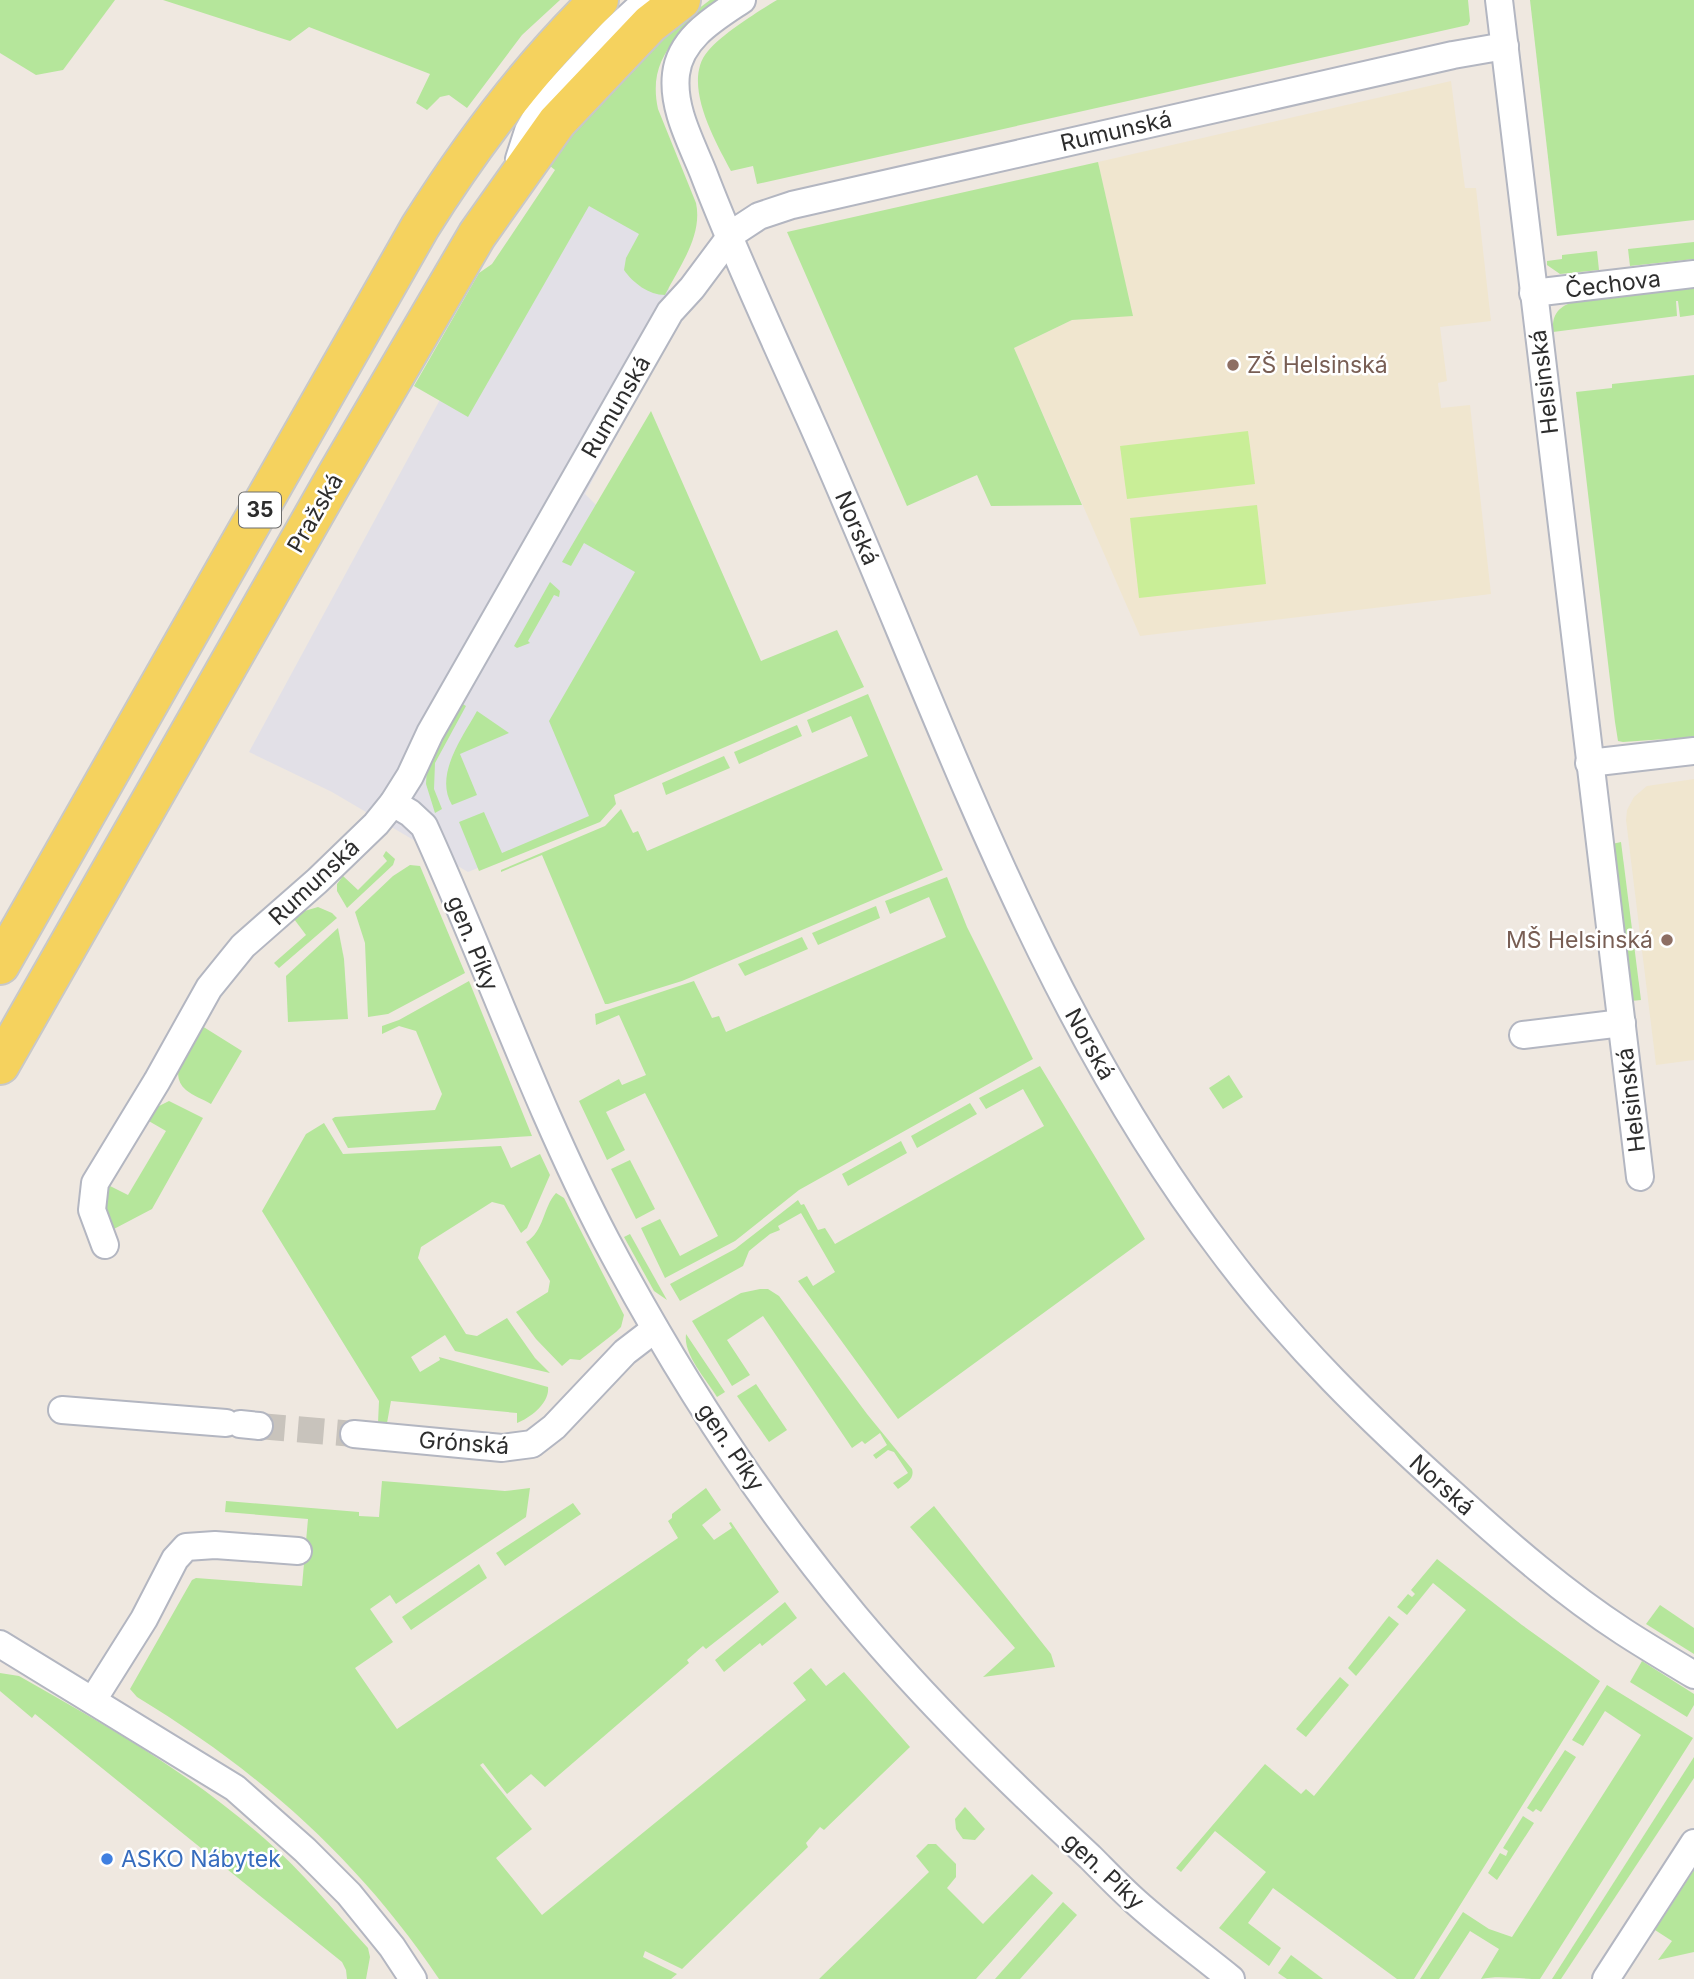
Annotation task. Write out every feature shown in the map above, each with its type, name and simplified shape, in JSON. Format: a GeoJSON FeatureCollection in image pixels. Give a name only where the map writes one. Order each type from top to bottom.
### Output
{"type":"FeatureCollection","features":[{"type":"Feature","properties":{"kind":"main road","name":"35"},"geometry":{"type":"LineString","coordinates":[[0,965],[444,188],[494,116],[536,65],[600,0]]}},
{"type":"Feature","properties":{"kind":"main road","name":"Pražská"},"geometry":{"type":"LineString","coordinates":[[0,1065],[470,246],[557,122],[590,84],[650,24],[681,0]]}},
{"type":"Feature","properties":{"kind":"street"},"geometry":{"type":"LineString","coordinates":[[512,184],[528,131],[540,110],[605,40],[647,0]]}},
{"type":"Feature","properties":{"kind":"street"},"geometry":{"type":"LineString","coordinates":[[728,239],[680,112],[676,74],[683,52],[697,34],[742,0]]}},
{"type":"Feature","properties":{"kind":"street","name":"Helsinská"},"geometry":{"type":"LineString","coordinates":[[1499,0],[1640,1177]]}},
{"type":"Feature","properties":{"kind":"street","name":"Rumunská"},"geometry":{"type":"LineString","coordinates":[[105,1245],[92,1210],[95,1183],[209,988],[243,946],[317,881],[376,824],[393,803],[410,776],[430,733],[670,312],[699,280],[733,233],[749,221],[792,205],[1453,55],[1505,46]]}},
{"type":"Feature","properties":{"kind":"street","name":"Norská"},"geometry":{"type":"LineString","coordinates":[[728,239],[816,433],[1019,908],[1084,1037],[1161,1166],[1223,1252],[1283,1327],[1385,1434],[1496,1533],[1558,1583],[1624,1632],[1694,1675]]}},
{"type":"Feature","properties":{"kind":"street","name":"Čechova"},"geometry":{"type":"LineString","coordinates":[[1533,293],[1694,274]]}},
{"type":"Feature","properties":{"kind":"street"},"geometry":{"type":"LineString","coordinates":[[1589,763],[1694,751]]}},
{"type":"Feature","properties":{"kind":"street","name":"gen. Píky"},"geometry":{"type":"LineString","coordinates":[[393,803],[425,826],[554,1136],[655,1329],[735,1455],[816,1567],[856,1617],[951,1721],[1048,1819],[1136,1902],[1231,1979]]}},
{"type":"Feature","properties":{"kind":"street","name":"Helsinská"},"geometry":{"type":"LineString","coordinates":[[1523,1035],[1622,1023]]}},
{"type":"Feature","properties":{"kind":"street","name":"Grónská"},"geometry":{"type":"LineString","coordinates":[[354,1434],[502,1448],[525,1446],[554,1427],[625,1352],[655,1329]]}},
{"type":"Feature","properties":{"kind":"street"},"geometry":{"type":"LineString","coordinates":[[62,1410],[242,1424]]}},
{"type":"Feature","properties":{"kind":"street"},"geometry":{"type":"LineString","coordinates":[[93,1700],[145,1619],[175,1559],[186,1547],[215,1545],[298,1551]]}},
{"type":"Feature","properties":{"kind":"street"},"geometry":{"type":"LineString","coordinates":[[0,1644],[235,1788],[305,1850],[349,1894],[392,1947],[413,1979]]}},
{"type":"Feature","properties":{"kind":"street"},"geometry":{"type":"LineString","coordinates":[[1606,1979],[1694,1843]]}},
{"type":"Feature","properties":{"kind":"shaded area","name":"ZŠ Helsinská"},"geometry":{"type":"Polygon","coordinates":[[[1451,81],[1465,188],[1476,188],[1491,321],[1440,327],[1447,381],[1438,383],[1441,408],[1470,405],[1491,594],[1140,636],[1014,348],[1072,320],[1132,315],[1098,162],[1451,81]]]}},
{"type":"Feature","properties":{"kind":"shaded area"},"geometry":{"type":"Polygon","coordinates":[[[572,156],[634,177],[679,321],[585,494],[656,564],[595,820],[468,872],[332,792],[249,752],[572,156]]]}},
{"type":"Feature","properties":{"kind":"shaded area","name":"MŠ Helsinská"},"geometry":{"type":"Polygon","coordinates":[[[1694,779],[1694,1060],[1656,1065],[1626,820],[1627,810],[1634,797],[1647,786],[1694,779]]]}},
{"type":"Feature","properties":{"kind":"green space"},"geometry":{"type":"Polygon","coordinates":[[[0,0],[115,0],[63,70],[36,75],[0,53],[0,0]]]}},
{"type":"Feature","properties":{"kind":"green space"},"geometry":{"type":"Polygon","coordinates":[[[163,0],[560,0],[522,35],[467,108],[449,95],[440,97],[427,110],[416,103],[430,74],[309,27],[290,41],[163,0]]]}},
{"type":"Feature","properties":{"kind":"green space"},"geometry":{"type":"Polygon","coordinates":[[[710,0],[723,0],[671,45],[658,73],[658,109],[696,203],[697,215],[693,239],[665,295],[642,287],[624,270],[626,258],[639,234],[589,206],[468,417],[414,386],[479,273],[492,264],[555,170],[550,166],[582,119],[643,55],[710,0]]]}},
{"type":"Feature","properties":{"kind":"green space"},"geometry":{"type":"Polygon","coordinates":[[[777,0],[1468,0],[1470,21],[1468,25],[757,184],[753,166],[731,171],[703,111],[698,79],[701,64],[714,44],[777,0]]]}},
{"type":"Feature","properties":{"kind":"green space"},"geometry":{"type":"Polygon","coordinates":[[[1530,0],[1694,0],[1694,220],[1557,236],[1530,0]]]}},
{"type":"Feature","properties":{"kind":"green space"},"geometry":{"type":"Polygon","coordinates":[[[1098,162],[1133,316],[1072,320],[1014,348],[1082,505],[991,506],[977,475],[907,506],[787,232],[1098,162]]]}},
{"type":"Feature","properties":{"kind":"green space"},"geometry":{"type":"Polygon","coordinates":[[[1694,242],[1694,259],[1630,266],[1628,249],[1694,242]]]}},
{"type":"Feature","properties":{"kind":"green space"},"geometry":{"type":"Polygon","coordinates":[[[1597,251],[1599,270],[1560,274],[1547,265],[1547,261],[1562,259],[1562,255],[1597,251]]]}},
{"type":"Feature","properties":{"kind":"green space"},"geometry":{"type":"Polygon","coordinates":[[[1694,288],[1694,315],[1680,317],[1676,301],[1677,316],[1553,332],[1556,314],[1570,303],[1694,288]]]}},
{"type":"Feature","properties":{"kind":"green space"},"geometry":{"type":"Polygon","coordinates":[[[1694,375],[1694,737],[1618,741],[1576,392],[1612,388],[1612,384],[1694,375]]]}},
{"type":"Feature","properties":{"kind":"green space"},"geometry":{"type":"Polygon","coordinates":[[[651,411],[761,661],[837,630],[864,687],[614,795],[616,804],[600,822],[479,871],[459,822],[484,812],[502,853],[589,816],[549,721],[635,572],[584,543],[571,566],[562,562],[651,411]]]}},
{"type":"Feature","properties":{"kind":"green space"},"geometry":{"type":"Polygon","coordinates":[[[1248,431],[1255,484],[1127,499],[1120,446],[1248,431]]]}},
{"type":"Feature","properties":{"kind":"green space"},"geometry":{"type":"Polygon","coordinates":[[[1257,505],[1266,584],[1139,598],[1130,518],[1257,505]]]}},
{"type":"Feature","properties":{"kind":"green space"},"geometry":{"type":"Polygon","coordinates":[[[550,582],[560,591],[559,597],[554,595],[528,641],[530,643],[517,648],[514,646],[550,582]]]}},
{"type":"Feature","properties":{"kind":"green space"},"geometry":{"type":"Polygon","coordinates":[[[868,694],[943,870],[682,981],[608,1004],[605,1004],[542,855],[501,872],[605,826],[621,809],[633,833],[638,831],[647,851],[868,756],[851,716],[812,733],[807,720],[868,694]]]}},
{"type":"Feature","properties":{"kind":"green space"},"geometry":{"type":"Polygon","coordinates":[[[461,703],[466,706],[435,763],[434,789],[442,809],[435,813],[426,784],[427,765],[461,703]]]}},
{"type":"Feature","properties":{"kind":"green space"},"geometry":{"type":"Polygon","coordinates":[[[477,711],[509,733],[460,754],[477,795],[452,805],[447,793],[448,769],[477,711]]]}},
{"type":"Feature","properties":{"kind":"green space"},"geometry":{"type":"Polygon","coordinates":[[[797,725],[802,736],[739,764],[734,752],[797,725]]]}},
{"type":"Feature","properties":{"kind":"green space"},"geometry":{"type":"Polygon","coordinates":[[[724,756],[730,768],[666,795],[662,783],[724,756]]]}},
{"type":"Feature","properties":{"kind":"green space"},"geometry":{"type":"Polygon","coordinates":[[[1621,842],[1641,1000],[1631,1001],[1612,844],[1621,842]]]}},
{"type":"Feature","properties":{"kind":"green space"},"geometry":{"type":"Polygon","coordinates":[[[386,851],[395,859],[393,865],[347,908],[337,891],[337,884],[343,876],[358,890],[387,861],[383,856],[386,851]]]}},
{"type":"Feature","properties":{"kind":"green space"},"geometry":{"type":"Polygon","coordinates":[[[410,865],[420,866],[465,973],[388,1014],[368,1017],[365,943],[355,912],[393,876],[410,865]]]}},
{"type":"Feature","properties":{"kind":"green space"},"geometry":{"type":"Polygon","coordinates":[[[947,877],[967,927],[1033,1059],[799,1190],[735,1241],[665,1278],[641,1228],[660,1219],[680,1256],[718,1236],[645,1093],[606,1112],[625,1150],[607,1160],[579,1101],[619,1079],[622,1085],[646,1075],[619,1015],[596,1025],[595,1014],[694,981],[712,1018],[719,1016],[726,1032],[946,937],[929,897],[890,914],[885,901],[947,877]]]}},
{"type":"Feature","properties":{"kind":"green space"},"geometry":{"type":"Polygon","coordinates":[[[876,906],[880,918],[818,945],[812,933],[876,906]]]}},
{"type":"Feature","properties":{"kind":"green space"},"geometry":{"type":"Polygon","coordinates":[[[318,907],[337,918],[279,968],[274,963],[306,935],[294,919],[301,912],[318,907]]]}},
{"type":"Feature","properties":{"kind":"green space"},"geometry":{"type":"Polygon","coordinates":[[[338,928],[344,959],[348,1019],[288,1022],[286,976],[338,928]]]}},
{"type":"Feature","properties":{"kind":"green space"},"geometry":{"type":"Polygon","coordinates":[[[802,937],[808,949],[745,976],[738,964],[802,937]]]}},
{"type":"Feature","properties":{"kind":"green space"},"geometry":{"type":"Polygon","coordinates":[[[469,981],[532,1136],[348,1148],[332,1119],[335,1117],[435,1110],[442,1094],[416,1031],[399,1026],[382,1034],[382,1026],[399,1020],[469,981]]]}},
{"type":"Feature","properties":{"kind":"green space"},"geometry":{"type":"Polygon","coordinates":[[[202,1026],[242,1051],[211,1104],[186,1090],[178,1075],[182,1058],[202,1026]]]}},
{"type":"Feature","properties":{"kind":"green space"},"geometry":{"type":"Polygon","coordinates":[[[1040,1066],[1145,1239],[898,1419],[798,1281],[807,1276],[813,1286],[835,1272],[801,1213],[778,1226],[780,1230],[770,1234],[749,1251],[743,1266],[680,1301],[670,1284],[735,1249],[798,1200],[801,1205],[804,1204],[818,1230],[825,1228],[835,1244],[1044,1126],[1023,1089],[986,1109],[979,1098],[1040,1066]]]}},
{"type":"Feature","properties":{"kind":"green space"},"geometry":{"type":"Polygon","coordinates":[[[1229,1075],[1243,1097],[1223,1109],[1209,1088],[1229,1075]]]}},
{"type":"Feature","properties":{"kind":"green space"},"geometry":{"type":"Polygon","coordinates":[[[169,1101],[203,1118],[152,1209],[112,1230],[103,1203],[108,1185],[128,1195],[166,1131],[147,1120],[155,1108],[169,1101]]]}},
{"type":"Feature","properties":{"kind":"green space"},"geometry":{"type":"Polygon","coordinates":[[[970,1103],[977,1114],[917,1148],[911,1136],[970,1103]]]}},
{"type":"Feature","properties":{"kind":"green space"},"geometry":{"type":"Polygon","coordinates":[[[324,1123],[343,1154],[501,1146],[511,1168],[540,1154],[550,1175],[527,1228],[521,1233],[504,1205],[492,1202],[421,1247],[418,1258],[466,1334],[477,1336],[507,1318],[535,1358],[550,1373],[455,1351],[445,1335],[411,1357],[420,1372],[440,1360],[439,1357],[548,1387],[546,1399],[528,1418],[517,1423],[517,1413],[391,1401],[387,1423],[378,1423],[379,1401],[262,1211],[306,1134],[324,1123]]]}},
{"type":"Feature","properties":{"kind":"green space"},"geometry":{"type":"Polygon","coordinates":[[[901,1141],[907,1153],[848,1186],[842,1174],[901,1141]]]}},
{"type":"Feature","properties":{"kind":"green space"},"geometry":{"type":"Polygon","coordinates":[[[630,1160],[655,1209],[636,1219],[611,1169],[630,1160]]]}},
{"type":"Feature","properties":{"kind":"green space"},"geometry":{"type":"Polygon","coordinates":[[[556,1193],[564,1198],[624,1315],[621,1327],[616,1332],[580,1360],[570,1359],[562,1366],[536,1339],[516,1312],[548,1292],[550,1281],[526,1242],[540,1226],[556,1193]]]}},
{"type":"Feature","properties":{"kind":"green space"},"geometry":{"type":"Polygon","coordinates":[[[630,1234],[667,1300],[654,1291],[624,1237],[630,1234]]]}},
{"type":"Feature","properties":{"kind":"green space"},"geometry":{"type":"Polygon","coordinates":[[[768,1289],[779,1296],[867,1414],[912,1469],[911,1478],[904,1485],[898,1489],[893,1483],[908,1473],[894,1452],[888,1450],[876,1459],[873,1455],[887,1445],[880,1433],[865,1444],[862,1441],[852,1448],[763,1316],[727,1340],[750,1375],[732,1386],[692,1321],[741,1293],[768,1289]]]}},
{"type":"Feature","properties":{"kind":"green space"},"geometry":{"type":"Polygon","coordinates":[[[686,1334],[725,1392],[717,1397],[692,1359],[686,1334]]]}},
{"type":"Feature","properties":{"kind":"green space"},"geometry":{"type":"Polygon","coordinates":[[[756,1384],[787,1430],[769,1442],[737,1396],[756,1384]]]}},
{"type":"Feature","properties":{"kind":"green space"},"geometry":{"type":"Polygon","coordinates":[[[382,1481],[505,1491],[530,1488],[526,1517],[396,1604],[390,1595],[370,1609],[393,1642],[355,1668],[397,1729],[678,1538],[668,1521],[672,1514],[706,1488],[721,1510],[702,1525],[714,1540],[732,1528],[729,1523],[731,1522],[779,1592],[706,1649],[703,1646],[687,1660],[689,1663],[545,1787],[531,1774],[507,1794],[483,1763],[480,1765],[532,1829],[496,1858],[542,1915],[806,1700],[793,1683],[811,1668],[826,1686],[844,1672],[910,1747],[824,1830],[820,1827],[806,1843],[808,1847],[682,1969],[645,1951],[643,1957],[677,1974],[671,1979],[439,1979],[375,1895],[304,1821],[265,1787],[182,1725],[137,1697],[130,1689],[192,1580],[196,1578],[302,1586],[308,1519],[225,1512],[226,1501],[359,1512],[359,1516],[379,1517],[382,1481]]]}},
{"type":"Feature","properties":{"kind":"green space"},"geometry":{"type":"Polygon","coordinates":[[[573,1503],[581,1514],[505,1566],[496,1553],[573,1503]]]}},
{"type":"Feature","properties":{"kind":"green space"},"geometry":{"type":"Polygon","coordinates":[[[934,1506],[1051,1654],[1055,1667],[983,1677],[1015,1648],[910,1527],[934,1506]]]}},
{"type":"Feature","properties":{"kind":"green space"},"geometry":{"type":"Polygon","coordinates":[[[1437,1559],[1600,1681],[1414,1979],[1397,1979],[1273,1888],[1248,1923],[1281,1948],[1269,1966],[1219,1928],[1266,1872],[1215,1831],[1181,1872],[1176,1868],[1265,1764],[1301,1794],[1306,1789],[1314,1796],[1466,1610],[1433,1583],[1407,1615],[1397,1607],[1408,1594],[1412,1597],[1415,1594],[1411,1590],[1437,1559]]]}},
{"type":"Feature","properties":{"kind":"green space"},"geometry":{"type":"Polygon","coordinates":[[[479,1564],[487,1578],[411,1630],[402,1617],[479,1564]]]}},
{"type":"Feature","properties":{"kind":"green space"},"geometry":{"type":"Polygon","coordinates":[[[785,1602],[797,1618],[724,1672],[715,1660],[785,1602]]]}},
{"type":"Feature","properties":{"kind":"green space"},"geometry":{"type":"Polygon","coordinates":[[[1660,1605],[1694,1628],[1694,1654],[1646,1624],[1660,1605]]]}},
{"type":"Feature","properties":{"kind":"green space"},"geometry":{"type":"Polygon","coordinates":[[[1389,1616],[1399,1624],[1356,1676],[1348,1668],[1389,1616]]]}},
{"type":"Feature","properties":{"kind":"green space"},"geometry":{"type":"Polygon","coordinates":[[[1642,1661],[1694,1694],[1694,1705],[1687,1717],[1630,1682],[1642,1661]]]}},
{"type":"Feature","properties":{"kind":"green space"},"geometry":{"type":"Polygon","coordinates":[[[0,1673],[19,1676],[115,1732],[177,1771],[265,1839],[318,1892],[368,1948],[370,1957],[366,1979],[347,1979],[342,1962],[35,1714],[32,1718],[0,1691],[0,1673]]]}},
{"type":"Feature","properties":{"kind":"green space"},"geometry":{"type":"Polygon","coordinates":[[[1340,1677],[1349,1685],[1306,1737],[1296,1729],[1340,1677]]]}},
{"type":"Feature","properties":{"kind":"green space"},"geometry":{"type":"Polygon","coordinates":[[[1607,1685],[1693,1738],[1540,1979],[1481,1979],[1499,1949],[1470,1931],[1439,1979],[1420,1979],[1463,1912],[1489,1929],[1512,1937],[1641,1735],[1605,1711],[1583,1746],[1572,1740],[1607,1685]]]}},
{"type":"Feature","properties":{"kind":"green space"},"geometry":{"type":"Polygon","coordinates":[[[1565,1750],[1576,1757],[1541,1812],[1536,1809],[1533,1812],[1527,1808],[1565,1750]]]}},
{"type":"Feature","properties":{"kind":"green space"},"geometry":{"type":"Polygon","coordinates":[[[1694,1757],[1694,1778],[1561,1979],[1552,1979],[1694,1757]]]}},
{"type":"Feature","properties":{"kind":"green space"},"geometry":{"type":"Polygon","coordinates":[[[965,1807],[985,1829],[975,1840],[963,1839],[956,1829],[955,1819],[965,1807]]]}},
{"type":"Feature","properties":{"kind":"green space"},"geometry":{"type":"Polygon","coordinates":[[[1523,1816],[1534,1823],[1497,1880],[1488,1873],[1500,1853],[1506,1856],[1508,1851],[1503,1848],[1523,1816]]]}},
{"type":"Feature","properties":{"kind":"green space"},"geometry":{"type":"Polygon","coordinates":[[[928,1844],[936,1844],[956,1864],[956,1877],[947,1888],[983,1924],[1032,1874],[1053,1893],[976,1979],[819,1979],[929,1872],[916,1856],[928,1844]]]}},
{"type":"Feature","properties":{"kind":"green space"},"geometry":{"type":"Polygon","coordinates":[[[1694,1870],[1694,1952],[1658,1960],[1672,1941],[1655,1930],[1694,1870]]]}},
{"type":"Feature","properties":{"kind":"green space"},"geometry":{"type":"Polygon","coordinates":[[[1063,1902],[1077,1915],[1020,1979],[995,1979],[1063,1902]]]}},
{"type":"Feature","properties":{"kind":"green space"},"geometry":{"type":"Polygon","coordinates":[[[1291,1955],[1323,1979],[1287,1979],[1278,1973],[1291,1955]]]}},
{"type":"Feature","properties":{"kind":"tunnel"},"geometry":{"type":"LineString","coordinates":[[259,1426],[354,1434]]}},
{"type":"Feature","properties":{"kind":"place","name":"ZŠ Helsinská"},"geometry":{"type":"Point","coordinates":[1233,365]}},
{"type":"Feature","properties":{"kind":"place","name":"MŠ Helsinská"},"geometry":{"type":"Point","coordinates":[1667,940]}},
{"type":"Feature","properties":{"kind":"place","name":"ASKO Nábytek"},"geometry":{"type":"Point","coordinates":[107,1859]}}]}
